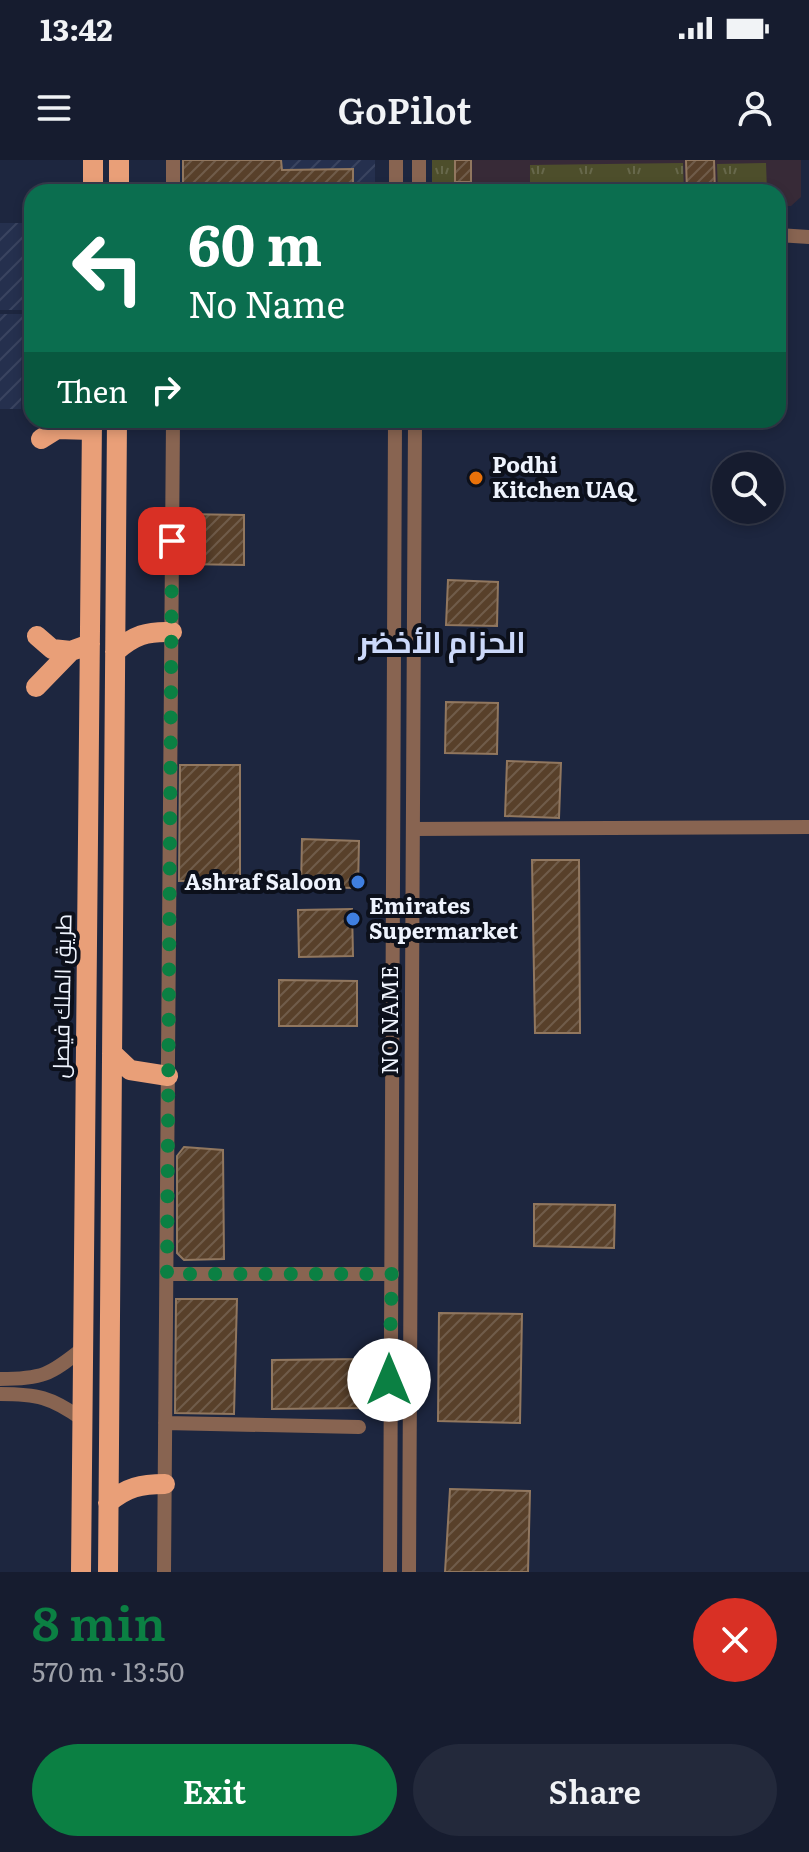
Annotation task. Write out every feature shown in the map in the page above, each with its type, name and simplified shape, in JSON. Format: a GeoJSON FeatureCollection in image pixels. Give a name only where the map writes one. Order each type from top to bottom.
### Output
{"type":"FeatureCollection","features":[{"type":"Feature","properties":{"kind":"main road"},"geometry":{"type":"LineString","coordinates":[[93,160],[93,184]]}},
{"type":"Feature","properties":{"kind":"main road"},"geometry":{"type":"LineString","coordinates":[[119,160],[119,184]]}},
{"type":"Feature","properties":{"kind":"main road"},"geometry":{"type":"LineString","coordinates":[[41,439],[62,428]]}},
{"type":"Feature","properties":{"kind":"main road","name":"طريق الملك فيصل"},"geometry":{"type":"LineString","coordinates":[[81,1572],[80,648],[87,428]]}},
{"type":"Feature","properties":{"kind":"main road"},"geometry":{"type":"LineString","coordinates":[[108,1572],[117,428]]}},
{"type":"Feature","properties":{"kind":"main road"},"geometry":{"type":"LineString","coordinates":[[115,652],[141,633],[172,632]]}},
{"type":"Feature","properties":{"kind":"main road"},"geometry":{"type":"LineString","coordinates":[[37,636],[52,649],[80,648]]}},
{"type":"Feature","properties":{"kind":"main road"},"geometry":{"type":"LineString","coordinates":[[36,687],[80,648]]}},
{"type":"Feature","properties":{"kind":"main road"},"geometry":{"type":"LineString","coordinates":[[112,1053],[130,1070],[168,1076]]}},
{"type":"Feature","properties":{"kind":"main road"},"geometry":{"type":"LineString","coordinates":[[108,1503],[121,1492],[137,1485],[165,1484]]}},
{"type":"Feature","properties":{"kind":"street"},"geometry":{"type":"LineString","coordinates":[[173,160],[173,184]]}},
{"type":"Feature","properties":{"kind":"street"},"geometry":{"type":"LineString","coordinates":[[396,160],[396,184]]}},
{"type":"Feature","properties":{"kind":"street"},"geometry":{"type":"LineString","coordinates":[[419,160],[419,184]]}},
{"type":"Feature","properties":{"kind":"street"},"geometry":{"type":"LineString","coordinates":[[786,236],[809,237]]}},
{"type":"Feature","properties":{"kind":"street"},"geometry":{"type":"LineString","coordinates":[[164,1572],[173,428]]}},
{"type":"Feature","properties":{"kind":"street","name":"NO NAME"},"geometry":{"type":"LineString","coordinates":[[390,1572],[395,428]]}},
{"type":"Feature","properties":{"kind":"street","name":"NO NAME"},"geometry":{"type":"LineString","coordinates":[[409,1572],[415,428]]}},
{"type":"Feature","properties":{"kind":"street"},"geometry":{"type":"LineString","coordinates":[[413,829],[809,827]]}},
{"type":"Feature","properties":{"kind":"street"},"geometry":{"type":"LineString","coordinates":[[167,1274],[392,1274]]}},
{"type":"Feature","properties":{"kind":"street"},"geometry":{"type":"LineString","coordinates":[[0,1379],[23,1379],[52,1373],[82,1349]]}},
{"type":"Feature","properties":{"kind":"street"},"geometry":{"type":"LineString","coordinates":[[0,1394],[41,1396],[54,1400],[82,1419]]}},
{"type":"Feature","properties":{"kind":"street"},"geometry":{"type":"LineString","coordinates":[[165,1423],[359,1427]]}},
{"type":"Feature","properties":{"kind":"shaded area"},"geometry":{"type":"Polygon","coordinates":[[[281,160],[375,160],[375,184],[353,184],[352,169],[282,170],[281,160]]]}},
{"type":"Feature","properties":{"kind":"shaded area"},"geometry":{"type":"Polygon","coordinates":[[[456,160],[801,160],[801,197],[791,206],[786,206],[786,184],[457,184],[456,160]]]}},
{"type":"Feature","properties":{"kind":"shaded area"},"geometry":{"type":"Polygon","coordinates":[[[0,223],[24,223],[24,310],[0,310],[0,223]]]}},
{"type":"Feature","properties":{"kind":"shaded area"},"geometry":{"type":"Polygon","coordinates":[[[0,314],[22,314],[21,409],[0,409],[0,314]]]}},
{"type":"Feature","properties":{"kind":"green space"},"geometry":{"type":"Polygon","coordinates":[[[432,160],[454,160],[454,184],[432,184],[432,160]]]}},
{"type":"Feature","properties":{"kind":"green space"},"geometry":{"type":"Polygon","coordinates":[[[683,163],[684,184],[530,184],[530,165],[683,163]]]}},
{"type":"Feature","properties":{"kind":"green space"},"geometry":{"type":"Polygon","coordinates":[[[766,163],[767,184],[718,184],[717,164],[766,163]]]}},
{"type":"Feature","properties":{"kind":"building"},"geometry":{"type":"Polygon","coordinates":[[[183,160],[281,160],[282,170],[353,169],[353,184],[183,184],[183,160]]]}},
{"type":"Feature","properties":{"kind":"building"},"geometry":{"type":"Polygon","coordinates":[[[455,160],[471,160],[471,182],[455,182],[455,160]]]}},
{"type":"Feature","properties":{"kind":"building"},"geometry":{"type":"Polygon","coordinates":[[[686,160],[714,160],[715,184],[687,184],[686,160]]]}},
{"type":"Feature","properties":{"kind":"building"},"geometry":{"type":"Polygon","coordinates":[[[182,514],[244,515],[244,565],[182,564],[182,514]]]}},
{"type":"Feature","properties":{"kind":"building"},"geometry":{"type":"Polygon","coordinates":[[[448,580],[498,582],[497,626],[446,625],[448,580]]]}},
{"type":"Feature","properties":{"kind":"building"},"geometry":{"type":"Polygon","coordinates":[[[446,702],[498,703],[497,754],[445,753],[446,702]]]}},
{"type":"Feature","properties":{"kind":"building"},"geometry":{"type":"Polygon","coordinates":[[[507,761],[561,763],[559,818],[505,816],[507,761]]]}},
{"type":"Feature","properties":{"kind":"building"},"geometry":{"type":"Polygon","coordinates":[[[180,765],[240,765],[240,880],[179,881],[180,765]]]}},
{"type":"Feature","properties":{"kind":"building"},"geometry":{"type":"Polygon","coordinates":[[[302,839],[359,841],[358,888],[301,887],[302,839]]]}},
{"type":"Feature","properties":{"kind":"building"},"geometry":{"type":"Polygon","coordinates":[[[532,860],[579,860],[580,1033],[535,1033],[532,860]]]}},
{"type":"Feature","properties":{"kind":"building"},"geometry":{"type":"Polygon","coordinates":[[[352,909],[353,956],[299,957],[298,910],[352,909]]]}},
{"type":"Feature","properties":{"kind":"building"},"geometry":{"type":"Polygon","coordinates":[[[279,980],[357,981],[357,1026],[279,1026],[279,980]]]}},
{"type":"Feature","properties":{"kind":"building"},"geometry":{"type":"Polygon","coordinates":[[[184,1147],[223,1150],[224,1259],[184,1260],[177,1253],[177,1156],[184,1147]]]}},
{"type":"Feature","properties":{"kind":"building"},"geometry":{"type":"Polygon","coordinates":[[[534,1204],[615,1205],[614,1248],[534,1246],[534,1204]]]}},
{"type":"Feature","properties":{"kind":"building"},"geometry":{"type":"Polygon","coordinates":[[[176,1299],[237,1299],[234,1414],[175,1413],[176,1299]]]}},
{"type":"Feature","properties":{"kind":"building"},"geometry":{"type":"Polygon","coordinates":[[[439,1313],[522,1314],[520,1423],[438,1421],[439,1313]]]}},
{"type":"Feature","properties":{"kind":"building"},"geometry":{"type":"Polygon","coordinates":[[[364,1359],[365,1408],[272,1409],[272,1360],[364,1359]]]}},
{"type":"Feature","properties":{"kind":"building"},"geometry":{"type":"Polygon","coordinates":[[[450,1489],[530,1491],[528,1572],[445,1572],[450,1489]]]}},
{"type":"Feature","properties":{"kind":"place","name":"Podhi Kitchen UAQ"},"geometry":{"type":"Point","coordinates":[476,478]}},
{"type":"Feature","properties":{"kind":"place","name":"Ashraf Saloon"},"geometry":{"type":"Point","coordinates":[358,882]}},
{"type":"Feature","properties":{"kind":"place","name":"Emirates Supermarket"},"geometry":{"type":"Point","coordinates":[353,919]}},
{"type":"Feature","properties":{"kind":"district","name":"الحزام الأخضر"},"geometry":{"type":"Point","coordinates":[442,643]}},
{"type":"Feature","properties":{"kind":"route"},"geometry":{"type":"LineString","coordinates":[[172,541],[167,1274],[392,1274],[389,1380]]}}]}
